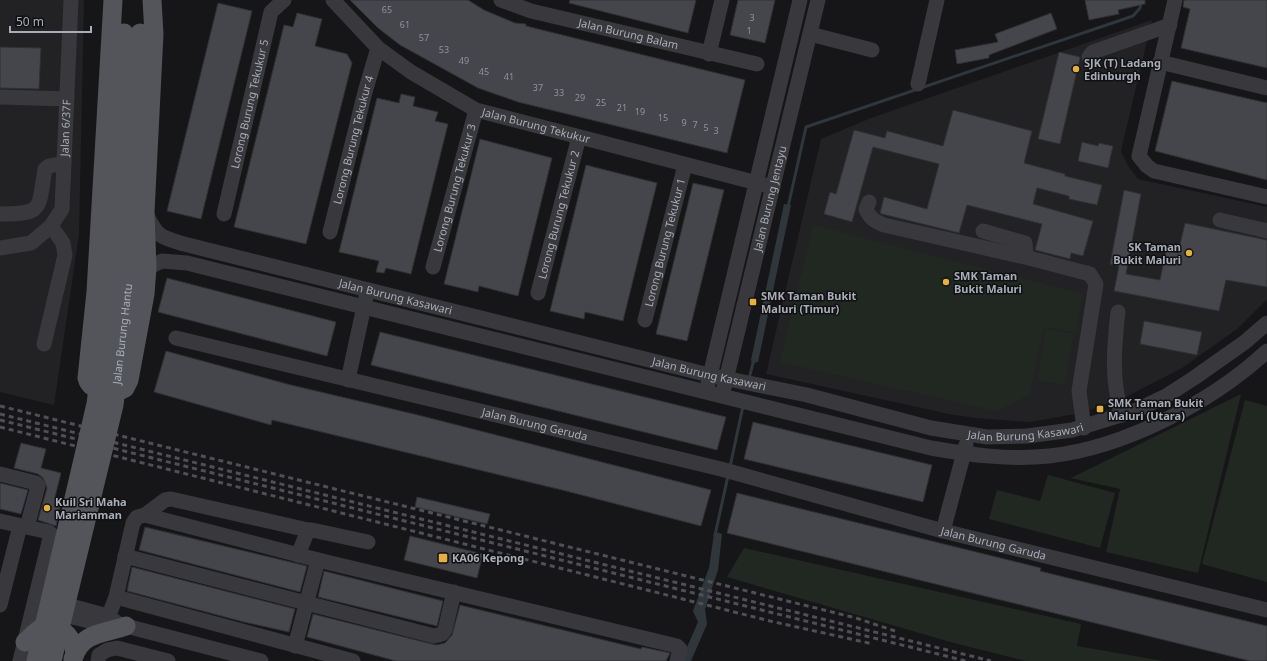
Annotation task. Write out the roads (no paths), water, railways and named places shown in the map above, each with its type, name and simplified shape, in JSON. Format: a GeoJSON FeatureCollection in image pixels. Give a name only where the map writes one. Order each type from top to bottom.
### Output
{"type":"FeatureCollection","features":[{"type":"Feature","properties":{"kind":"main road"},"geometry":{"type":"LineString","coordinates":[[113,0],[96,292],[87,378],[89,385],[92,388],[113,393],[119,392],[125,388],[129,380],[145,294],[147,268],[146,212],[154,34],[152,0]]}},
{"type":"Feature","properties":{"kind":"main road","name":"Jalan Burung Hantu"},"geometry":{"type":"LineString","coordinates":[[52,661],[114,405],[130,270],[132,33],[125,0]]}},
{"type":"Feature","properties":{"kind":"main road","name":"Jalan Burung Hantu"},"geometry":{"type":"LineString","coordinates":[[36,661],[96,404],[113,274],[132,33],[142,0]]}},
{"type":"Feature","properties":{"kind":"main road"},"geometry":{"type":"LineString","coordinates":[[74,656],[78,645],[91,636],[114,615]]}},
{"type":"Feature","properties":{"kind":"main road"},"geometry":{"type":"LineString","coordinates":[[25,642],[40,629],[62,629],[73,643],[74,656]]}},
{"type":"Feature","properties":{"kind":"street","name":"Jalan 6/37F"},"geometry":{"type":"LineString","coordinates":[[0,248],[31,243],[52,226],[62,209],[71,0]]}},
{"type":"Feature","properties":{"kind":"street","name":"Lorong Burung Tekukur 5"},"geometry":{"type":"LineString","coordinates":[[224,214],[271,12],[284,0]]}},
{"type":"Feature","properties":{"kind":"street","name":"Jalan Burung Tekukur"},"geometry":{"type":"LineString","coordinates":[[332,0],[378,48],[411,72],[476,110],[773,187]]}},
{"type":"Feature","properties":{"kind":"street","name":"Jalan Burung Balam"},"geometry":{"type":"LineString","coordinates":[[501,0],[531,11],[709,54],[757,64]]}},
{"type":"Feature","properties":{"kind":"street"},"geometry":{"type":"LineString","coordinates":[[709,54],[722,0]]}},
{"type":"Feature","properties":{"kind":"street","name":"Jalan Burung Jentayu"},"geometry":{"type":"LineString","coordinates":[[706,393],[709,375],[800,0]]}},
{"type":"Feature","properties":{"kind":"street","name":"Jalan Burung Jentayu"},"geometry":{"type":"LineString","coordinates":[[730,399],[773,187],[818,0]]}},
{"type":"Feature","properties":{"kind":"street"},"geometry":{"type":"LineString","coordinates":[[918,84],[937,0]]}},
{"type":"Feature","properties":{"kind":"street"},"geometry":{"type":"LineString","coordinates":[[1175,0],[1139,156],[1147,166],[1154,171],[1267,197]]}},
{"type":"Feature","properties":{"kind":"street"},"geometry":{"type":"LineString","coordinates":[[1089,58],[1093,52],[1170,25]]}},
{"type":"Feature","properties":{"kind":"street"},"geometry":{"type":"LineString","coordinates":[[810,34],[872,50]]}},
{"type":"Feature","properties":{"kind":"street","name":"Lorong Burung Tekukur 4"},"geometry":{"type":"LineString","coordinates":[[330,232],[365,92],[378,48]]}},
{"type":"Feature","properties":{"kind":"street"},"geometry":{"type":"LineString","coordinates":[[1160,62],[1267,88]]}},
{"type":"Feature","properties":{"kind":"street"},"geometry":{"type":"LineString","coordinates":[[0,97],[67,99]]}},
{"type":"Feature","properties":{"kind":"street","name":"Lorong Burung Tekukur 3"},"geometry":{"type":"LineString","coordinates":[[433,267],[476,110]]}},
{"type":"Feature","properties":{"kind":"street","name":"Lorong Burung Tekukur 2"},"geometry":{"type":"LineString","coordinates":[[538,293],[579,137]]}},
{"type":"Feature","properties":{"kind":"street"},"geometry":{"type":"LineString","coordinates":[[0,214],[26,214],[35,210],[39,204],[45,169],[49,166],[64,163]]}},
{"type":"Feature","properties":{"kind":"street","name":"Lorong Burung Tekukur 1"},"geometry":{"type":"LineString","coordinates":[[645,320],[685,165]]}},
{"type":"Feature","properties":{"kind":"street"},"geometry":{"type":"LineString","coordinates":[[869,202],[866,209],[868,216],[872,220],[884,225],[1029,258],[1090,274],[1096,284],[1079,391],[1084,428]]}},
{"type":"Feature","properties":{"kind":"street","name":"Jalan Burung Kasawari"},"geometry":{"type":"LineString","coordinates":[[146,212],[153,230],[163,238],[709,375],[762,386],[931,428],[968,435],[1007,438],[1084,428],[1152,403],[1180,388],[1245,342],[1267,323]]}},
{"type":"Feature","properties":{"kind":"street"},"geometry":{"type":"LineString","coordinates":[[1220,220],[1267,231]]}},
{"type":"Feature","properties":{"kind":"street"},"geometry":{"type":"LineString","coordinates":[[44,344],[65,255],[63,243],[52,226]]}},
{"type":"Feature","properties":{"kind":"street"},"geometry":{"type":"LineString","coordinates":[[983,231],[1025,243],[1026,255],[1029,258]]}},
{"type":"Feature","properties":{"kind":"street","name":"Jalan Burung Kasawari"},"geometry":{"type":"LineString","coordinates":[[147,268],[162,261],[187,263],[924,446],[963,454],[999,457],[1049,456],[1081,450],[1111,441],[1165,419],[1195,404],[1243,372],[1267,352]]}},
{"type":"Feature","properties":{"kind":"street"},"geometry":{"type":"LineString","coordinates":[[348,380],[368,290]]}},
{"type":"Feature","properties":{"kind":"street"},"geometry":{"type":"LineString","coordinates":[[1118,312],[1113,359],[1117,399],[1122,414]]}},
{"type":"Feature","properties":{"kind":"street","name":"Jalan Burung Geruda"},"geometry":{"type":"LineString","coordinates":[[176,338],[721,469]]}},
{"type":"Feature","properties":{"kind":"street"},"geometry":{"type":"LineString","coordinates":[[943,531],[968,435]]}},
{"type":"Feature","properties":{"kind":"street","name":"Jalan Burung Garuda"},"geometry":{"type":"LineString","coordinates":[[721,469],[943,531],[1267,610]]}},
{"type":"Feature","properties":{"kind":"street"},"geometry":{"type":"LineString","coordinates":[[0,474],[36,483],[39,489],[24,526],[0,605]]}},
{"type":"Feature","properties":{"kind":"street"},"geometry":{"type":"LineString","coordinates":[[114,615],[133,523],[137,517],[145,515],[165,500],[171,499],[368,542]]}},
{"type":"Feature","properties":{"kind":"street"},"geometry":{"type":"LineString","coordinates":[[145,515],[318,560],[677,646],[680,649],[676,661]]}},
{"type":"Feature","properties":{"kind":"street"},"geometry":{"type":"LineString","coordinates":[[0,521],[49,532],[52,537],[20,661]]}},
{"type":"Feature","properties":{"kind":"street"},"geometry":{"type":"LineString","coordinates":[[298,555],[308,530]]}},
{"type":"Feature","properties":{"kind":"street"},"geometry":{"type":"LineString","coordinates":[[125,556],[434,636],[442,634],[445,630],[454,592]]}},
{"type":"Feature","properties":{"kind":"street"},"geometry":{"type":"LineString","coordinates":[[295,646],[318,560]]}},
{"type":"Feature","properties":{"kind":"street"},"geometry":{"type":"LineString","coordinates":[[36,602],[114,615],[261,661]]}},
{"type":"Feature","properties":{"kind":"street"},"geometry":{"type":"LineString","coordinates":[[36,602],[295,646],[353,661]]}},
{"type":"Feature","properties":{"kind":"street"},"geometry":{"type":"LineString","coordinates":[[99,658],[107,650],[118,648],[148,658],[168,661]]}},
{"type":"Feature","properties":{"kind":"waterway"},"geometry":{"type":"LineString","coordinates":[[788,207],[806,127],[1133,16],[1140,8],[1142,0]]}},
{"type":"Feature","properties":{"kind":"waterway"},"geometry":{"type":"LineString","coordinates":[[749,379],[754,359]]}},
{"type":"Feature","properties":{"kind":"waterway"},"geometry":{"type":"LineString","coordinates":[[730,467],[743,406]]}},
{"type":"Feature","properties":{"kind":"waterway"},"geometry":{"type":"LineString","coordinates":[[715,535],[728,476]]}},
{"type":"Feature","properties":{"kind":"railway"},"geometry":{"type":"LineString","coordinates":[[0,406],[856,618],[898,632]]}},
{"type":"Feature","properties":{"kind":"railway"},"geometry":{"type":"LineString","coordinates":[[0,414],[991,661]]}},
{"type":"Feature","properties":{"kind":"railway"},"geometry":{"type":"LineString","coordinates":[[0,420],[966,661]]}},
{"type":"Feature","properties":{"kind":"railway"},"geometry":{"type":"LineString","coordinates":[[0,427],[770,621],[873,644]]}},
{"type":"Feature","properties":{"kind":"place","name":"SJK (T) Ladang Edinburgh"},"geometry":{"type":"Point","coordinates":[1076,69]}},
{"type":"Feature","properties":{"kind":"place","name":"SK Taman Bukit Maluri"},"geometry":{"type":"Point","coordinates":[1189,253]}},
{"type":"Feature","properties":{"kind":"place","name":"SMK Taman Bukit Maluri"},"geometry":{"type":"Point","coordinates":[946,282]}},
{"type":"Feature","properties":{"kind":"place","name":"SMK Taman Bukit Maluri (Timur)"},"geometry":{"type":"Point","coordinates":[753,302]}},
{"type":"Feature","properties":{"kind":"place","name":"SMK Taman Bukit Maluri (Utara)"},"geometry":{"type":"Point","coordinates":[1100,409]}},
{"type":"Feature","properties":{"kind":"place","name":"Kuil Sri Maha Mariamman"},"geometry":{"type":"Point","coordinates":[47,508]}},
{"type":"Feature","properties":{"kind":"place","name":"KA06 Kepong"},"geometry":{"type":"Point","coordinates":[443,558]}}]}
